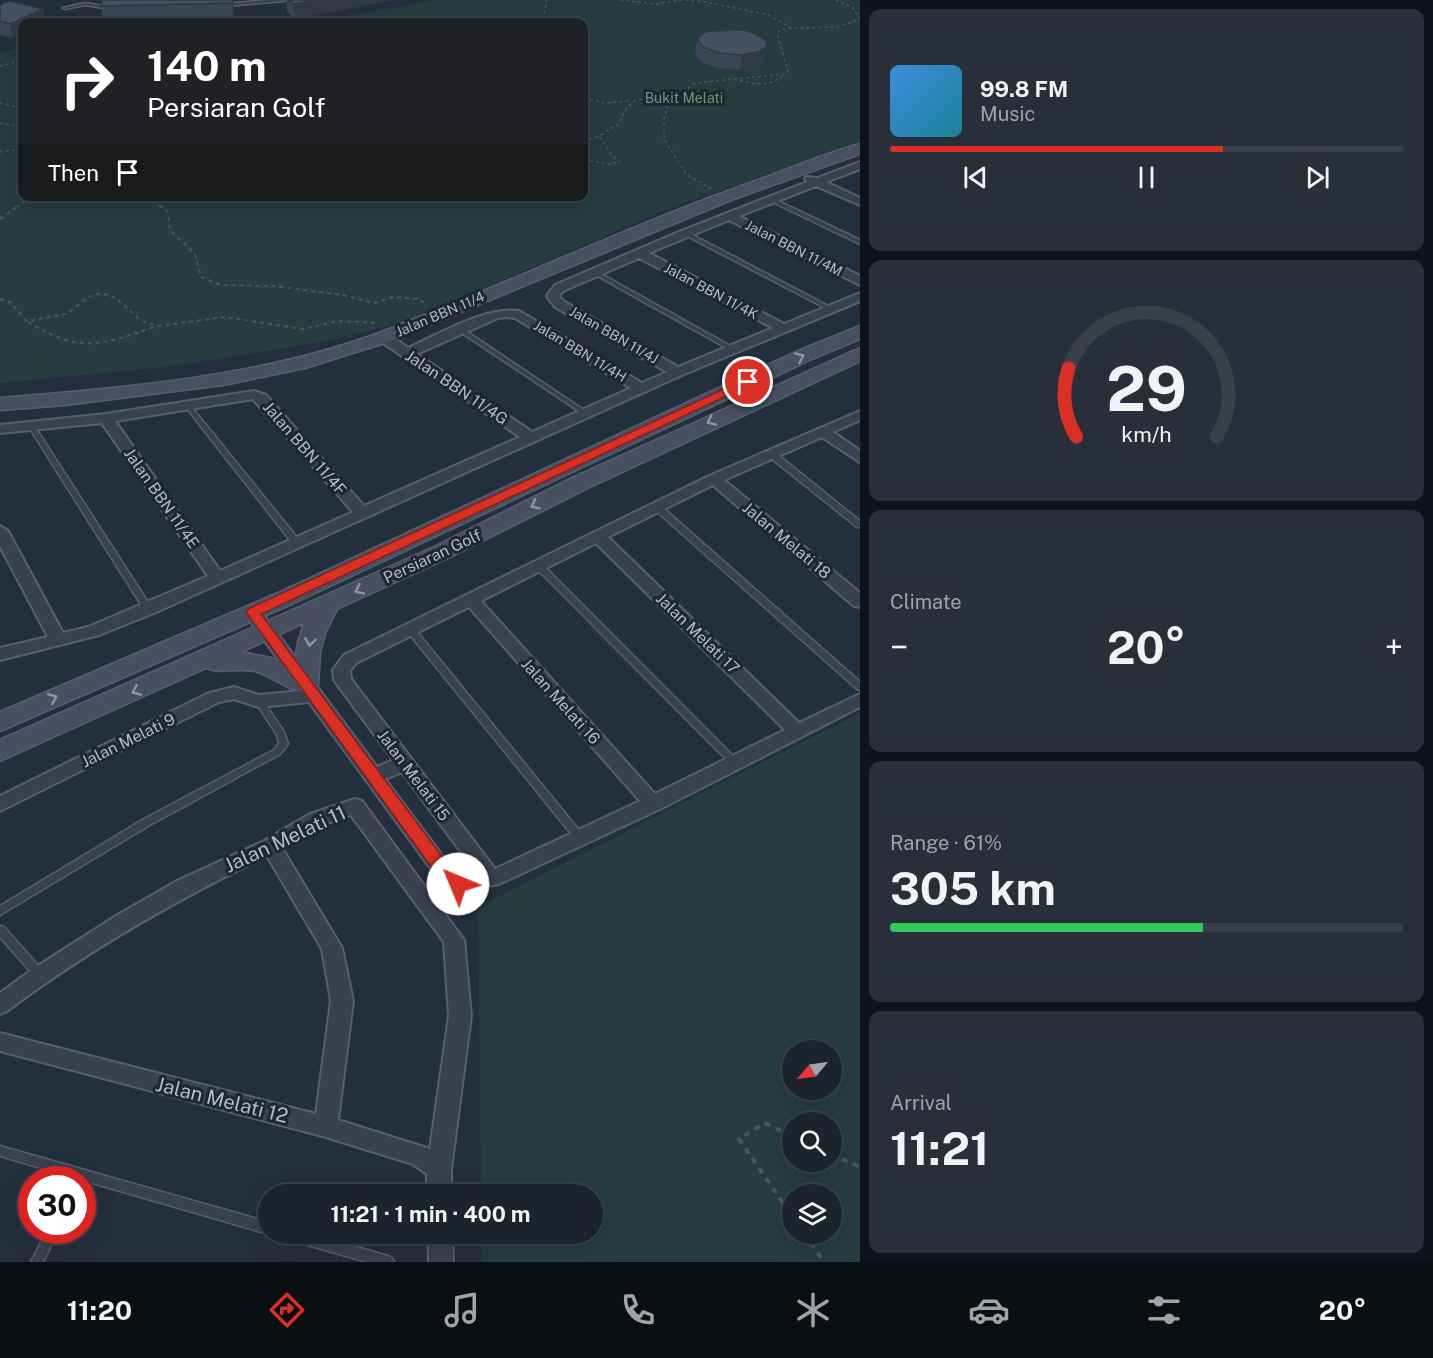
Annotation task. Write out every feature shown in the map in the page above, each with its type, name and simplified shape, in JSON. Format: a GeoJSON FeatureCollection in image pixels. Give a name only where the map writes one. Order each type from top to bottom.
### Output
{"type":"FeatureCollection","features":[{"type":"Feature","properties":{"kind":"street","name":"Jalan BBN 11/4"},"geometry":{"type":"LineString","coordinates":[[0,405],[223,379],[298,364],[390,335],[444,311],[727,206],[795,172],[860,162]]}},
{"type":"Feature","properties":{"kind":"street"},"geometry":{"type":"LineString","coordinates":[[594,272],[685,233],[727,206],[770,199],[860,162]]}},
{"type":"Feature","properties":{"kind":"street"},"geometry":{"type":"LineString","coordinates":[[795,172],[860,202]]}},
{"type":"Feature","properties":{"kind":"street","name":"Jalan BBN 11/4M"},"geometry":{"type":"LineString","coordinates":[[727,206],[860,281]]}},
{"type":"Feature","properties":{"kind":"street","name":"Jalan BBN 11/4K"},"geometry":{"type":"LineString","coordinates":[[639,253],[783,328]]}},
{"type":"Feature","properties":{"kind":"street","name":"Jalan BBN 11/4J"},"geometry":{"type":"LineString","coordinates":[[594,272],[559,288],[553,296],[559,304],[677,372]]}},
{"type":"Feature","properties":{"kind":"street"},"geometry":{"type":"LineString","coordinates":[[0,654],[93,631],[148,609],[677,372],[860,297]]}},
{"type":"Feature","properties":{"kind":"street","name":"Jalan BBN 11/4H"},"geometry":{"type":"LineString","coordinates":[[462,330],[495,315],[507,313],[519,315],[641,388]]}},
{"type":"Feature","properties":{"kind":"street"},"geometry":{"type":"LineString","coordinates":[[407,353],[462,330]]}},
{"type":"Feature","properties":{"kind":"street","name":"Persiaran Golf"},"geometry":{"type":"LineString","coordinates":[[0,722],[252,612],[805,355],[860,333]]}},
{"type":"Feature","properties":{"kind":"street","name":"Jalan BBN 11/4G"},"geometry":{"type":"LineString","coordinates":[[390,335],[407,353],[530,437]]}},
{"type":"Feature","properties":{"kind":"street","name":"Persiaran Golf"},"geometry":{"type":"LineString","coordinates":[[0,751],[189,668],[442,552],[677,437],[860,354]]}},
{"type":"Feature","properties":{"kind":"street","name":"Jalan BBN 11/4F"},"geometry":{"type":"LineString","coordinates":[[187,405],[242,396],[261,398],[361,512]]}},
{"type":"Feature","properties":{"kind":"street"},"geometry":{"type":"LineString","coordinates":[[0,429],[106,418],[187,405]]}},
{"type":"Feature","properties":{"kind":"street"},"geometry":{"type":"LineString","coordinates":[[410,629],[537,564],[658,508],[714,478],[860,415]]}},
{"type":"Feature","properties":{"kind":"street","name":"Jalan BBN 11/4E"},"geometry":{"type":"LineString","coordinates":[[106,418],[217,578]]}},
{"type":"Feature","properties":{"kind":"street"},"geometry":{"type":"LineString","coordinates":[[823,430],[860,458]]}},
{"type":"Feature","properties":{"kind":"street","name":"Jalan Melati 18"},"geometry":{"type":"LineString","coordinates":[[714,478],[860,602]]}},
{"type":"Feature","properties":{"kind":"street"},"geometry":{"type":"LineString","coordinates":[[0,531],[58,640]]}},
{"type":"Feature","properties":{"kind":"street","name":"Jalan Melati 17"},"geometry":{"type":"LineString","coordinates":[[597,535],[798,732]]}},
{"type":"Feature","properties":{"kind":"street","name":"Jalan Melati 16"},"geometry":{"type":"LineString","coordinates":[[470,598],[653,804]]}},
{"type":"Feature","properties":{"kind":"street"},"geometry":{"type":"LineString","coordinates":[[310,691],[311,633],[317,617],[328,604]]}},
{"type":"Feature","properties":{"kind":"street"},"geometry":{"type":"LineString","coordinates":[[252,612],[449,879],[467,885],[492,879],[653,804],[860,700]]}},
{"type":"Feature","properties":{"kind":"street","name":"Jalan Melati 15"},"geometry":{"type":"LineString","coordinates":[[410,629],[350,659],[341,670],[343,680],[492,879]]}},
{"type":"Feature","properties":{"kind":"street"},"geometry":{"type":"LineString","coordinates":[[189,668],[236,659],[260,662],[310,691]]}},
{"type":"Feature","properties":{"kind":"street","name":"Jalan Melati 9"},"geometry":{"type":"LineString","coordinates":[[0,804],[215,697],[234,693],[259,701],[310,691]]}},
{"type":"Feature","properties":{"kind":"street"},"geometry":{"type":"LineString","coordinates":[[374,776],[405,763]]}},
{"type":"Feature","properties":{"kind":"street","name":"Jalan Melati 11"},"geometry":{"type":"LineString","coordinates":[[0,1005],[40,975],[123,922],[184,887],[271,846],[316,819],[355,806],[454,940],[460,1016],[439,1169]]}},
{"type":"Feature","properties":{"kind":"street"},"geometry":{"type":"LineString","coordinates":[[271,846],[332,948],[342,1001],[326,1126]]}},
{"type":"Feature","properties":{"kind":"street","name":"Jalan Melati 12"},"geometry":{"type":"LineString","coordinates":[[0,1042],[326,1126],[420,1155],[439,1169]]}},
{"type":"Feature","properties":{"kind":"street"},"geometry":{"type":"LineString","coordinates":[[439,1169],[439,1184]]}},
{"type":"Feature","properties":{"kind":"street"},"geometry":{"type":"LineString","coordinates":[[440,1244],[441,1262]]}},
{"type":"Feature","properties":{"kind":"lane"},"geometry":{"type":"LineString","coordinates":[[215,5],[284,0]]}},
{"type":"Feature","properties":{"kind":"lane"},"geometry":{"type":"LineString","coordinates":[[65,8],[85,4],[119,7]]}},
{"type":"Feature","properties":{"kind":"lane"},"geometry":{"type":"LineString","coordinates":[[770,199],[860,242]]}},
{"type":"Feature","properties":{"kind":"lane"},"geometry":{"type":"LineString","coordinates":[[685,233],[831,309]]}},
{"type":"Feature","properties":{"kind":"lane"},"geometry":{"type":"LineString","coordinates":[[594,272],[732,349]]}},
{"type":"Feature","properties":{"kind":"lane"},"geometry":{"type":"LineString","coordinates":[[462,330],[585,413]]}},
{"type":"Feature","properties":{"kind":"lane"},"geometry":{"type":"LineString","coordinates":[[187,405],[296,542]]}},
{"type":"Feature","properties":{"kind":"lane"},"geometry":{"type":"LineString","coordinates":[[32,427],[148,609]]}},
{"type":"Feature","properties":{"kind":"lane"},"geometry":{"type":"LineString","coordinates":[[770,453],[860,525]]}},
{"type":"Feature","properties":{"kind":"lane"},"geometry":{"type":"LineString","coordinates":[[658,508],[860,687]]}},
{"type":"Feature","properties":{"kind":"lane"},"geometry":{"type":"LineString","coordinates":[[537,564],[735,763]]}},
{"type":"Feature","properties":{"kind":"lane"},"geometry":{"type":"LineString","coordinates":[[410,629],[580,838]]}},
{"type":"Feature","properties":{"kind":"lane"},"geometry":{"type":"LineString","coordinates":[[0,911],[147,822],[277,752],[284,744],[281,734],[259,701]]}},
{"type":"Feature","properties":{"kind":"lane"},"geometry":{"type":"LineString","coordinates":[[0,930],[40,975]]}},
{"type":"Feature","properties":{"kind":"lane"},"geometry":{"type":"LineString","coordinates":[[0,1151],[47,1166]]}},
{"type":"Feature","properties":{"kind":"lane"},"geometry":{"type":"LineString","coordinates":[[96,1181],[258,1225]]}},
{"type":"Feature","properties":{"kind":"lane"},"geometry":{"type":"LineString","coordinates":[[37,1262],[47,1244]]}},
{"type":"Feature","properties":{"kind":"lane"},"geometry":{"type":"LineString","coordinates":[[325,1244],[388,1262]]}},
{"type":"Feature","properties":{"kind":"path"},"geometry":{"type":"LineString","coordinates":[[539,18],[544,16],[547,0]]}},
{"type":"Feature","properties":{"kind":"path"},"geometry":{"type":"LineString","coordinates":[[620,0],[656,4],[681,0],[701,1],[769,15],[790,28]]}},
{"type":"Feature","properties":{"kind":"path"},"geometry":{"type":"LineString","coordinates":[[730,79],[762,84],[774,82],[785,74],[788,71],[777,34],[780,30],[837,27],[860,19],[853,8],[836,0]]}},
{"type":"Feature","properties":{"kind":"path"},"geometry":{"type":"LineString","coordinates":[[0,66],[18,61]]}},
{"type":"Feature","properties":{"kind":"path"},"geometry":{"type":"LineString","coordinates":[[588,99],[605,103],[650,99],[669,101],[695,84],[708,80],[785,74]]}},
{"type":"Feature","properties":{"kind":"path"},"geometry":{"type":"LineString","coordinates":[[588,140],[599,136],[620,123],[622,109],[631,101]]}},
{"type":"Feature","properties":{"kind":"path"},"geometry":{"type":"LineString","coordinates":[[669,101],[664,118],[664,139],[686,174],[727,206]]}},
{"type":"Feature","properties":{"kind":"path"},"geometry":{"type":"LineString","coordinates":[[0,103],[18,107]]}},
{"type":"Feature","properties":{"kind":"path"},"geometry":{"type":"LineString","coordinates":[[0,123],[18,126]]}},
{"type":"Feature","properties":{"kind":"path"},"geometry":{"type":"LineString","coordinates":[[588,160],[608,164],[620,162],[612,155],[599,136]]}},
{"type":"Feature","properties":{"kind":"path"},"geometry":{"type":"LineString","coordinates":[[0,152],[18,150]]}},
{"type":"Feature","properties":{"kind":"path"},"geometry":{"type":"LineString","coordinates":[[0,219],[24,201]]}},
{"type":"Feature","properties":{"kind":"path"},"geometry":{"type":"LineString","coordinates":[[154,201],[168,212],[170,230],[190,246],[199,258],[201,277],[221,285],[273,286],[343,295],[374,303],[393,297],[417,299],[444,311]]}},
{"type":"Feature","properties":{"kind":"path"},"geometry":{"type":"LineString","coordinates":[[27,321],[70,313],[80,306],[84,299],[94,294],[104,293],[116,298],[130,314],[143,323],[156,326]]}},
{"type":"Feature","properties":{"kind":"path"},"geometry":{"type":"LineString","coordinates":[[0,299],[10,302],[27,321],[46,334],[72,343],[93,346],[106,344],[156,326],[209,317],[236,317],[281,327],[306,329],[338,321],[355,324],[373,321],[390,335]]}},
{"type":"Feature","properties":{"kind":"path"},"geometry":{"type":"LineString","coordinates":[[782,1131],[765,1123],[739,1139],[782,1201]]}},
{"type":"Feature","properties":{"kind":"path"},"geometry":{"type":"LineString","coordinates":[[842,1159],[860,1167]]}},
{"type":"Feature","properties":{"kind":"path"},"geometry":{"type":"LineString","coordinates":[[812,1244],[824,1262]]}},
{"type":"Feature","properties":{"kind":"green space","name":"Bukit Melati"},"geometry":{"type":"Polygon","coordinates":[[[435,0],[860,0],[860,143],[678,205],[402,323],[322,342],[166,367],[0,383],[0,54],[18,47],[18,201],[588,201],[588,18],[339,18],[435,0]]]}},
{"type":"Feature","properties":{"kind":"green space"},"geometry":{"type":"Polygon","coordinates":[[[860,713],[860,1262],[482,1262],[481,1244],[603,1244],[603,1184],[481,1184],[478,907],[860,713]]]}},
{"type":"Feature","properties":{"kind":"building"},"geometry":{"type":"Polygon","coordinates":[[[102,0],[233,0],[232,3],[101,6],[102,0]]]}},
{"type":"Feature","properties":{"kind":"building"},"geometry":{"type":"Polygon","coordinates":[[[288,0],[318,0],[294,4],[288,0]]]}},
{"type":"Feature","properties":{"kind":"building"},"geometry":{"type":"Polygon","coordinates":[[[9,1],[43,9],[18,18],[18,20],[10,24],[0,21],[0,5],[9,1]]]}},
{"type":"Feature","properties":{"kind":"building"},"geometry":{"type":"Polygon","coordinates":[[[744,30],[767,41],[766,47],[760,51],[742,55],[720,53],[703,47],[697,39],[701,34],[710,31],[744,30]]]}},
{"type":"Feature","properties":{"kind":"route"},"geometry":{"type":"LineString","coordinates":[[458,884],[449,879],[252,612],[748,382]]}}]}
